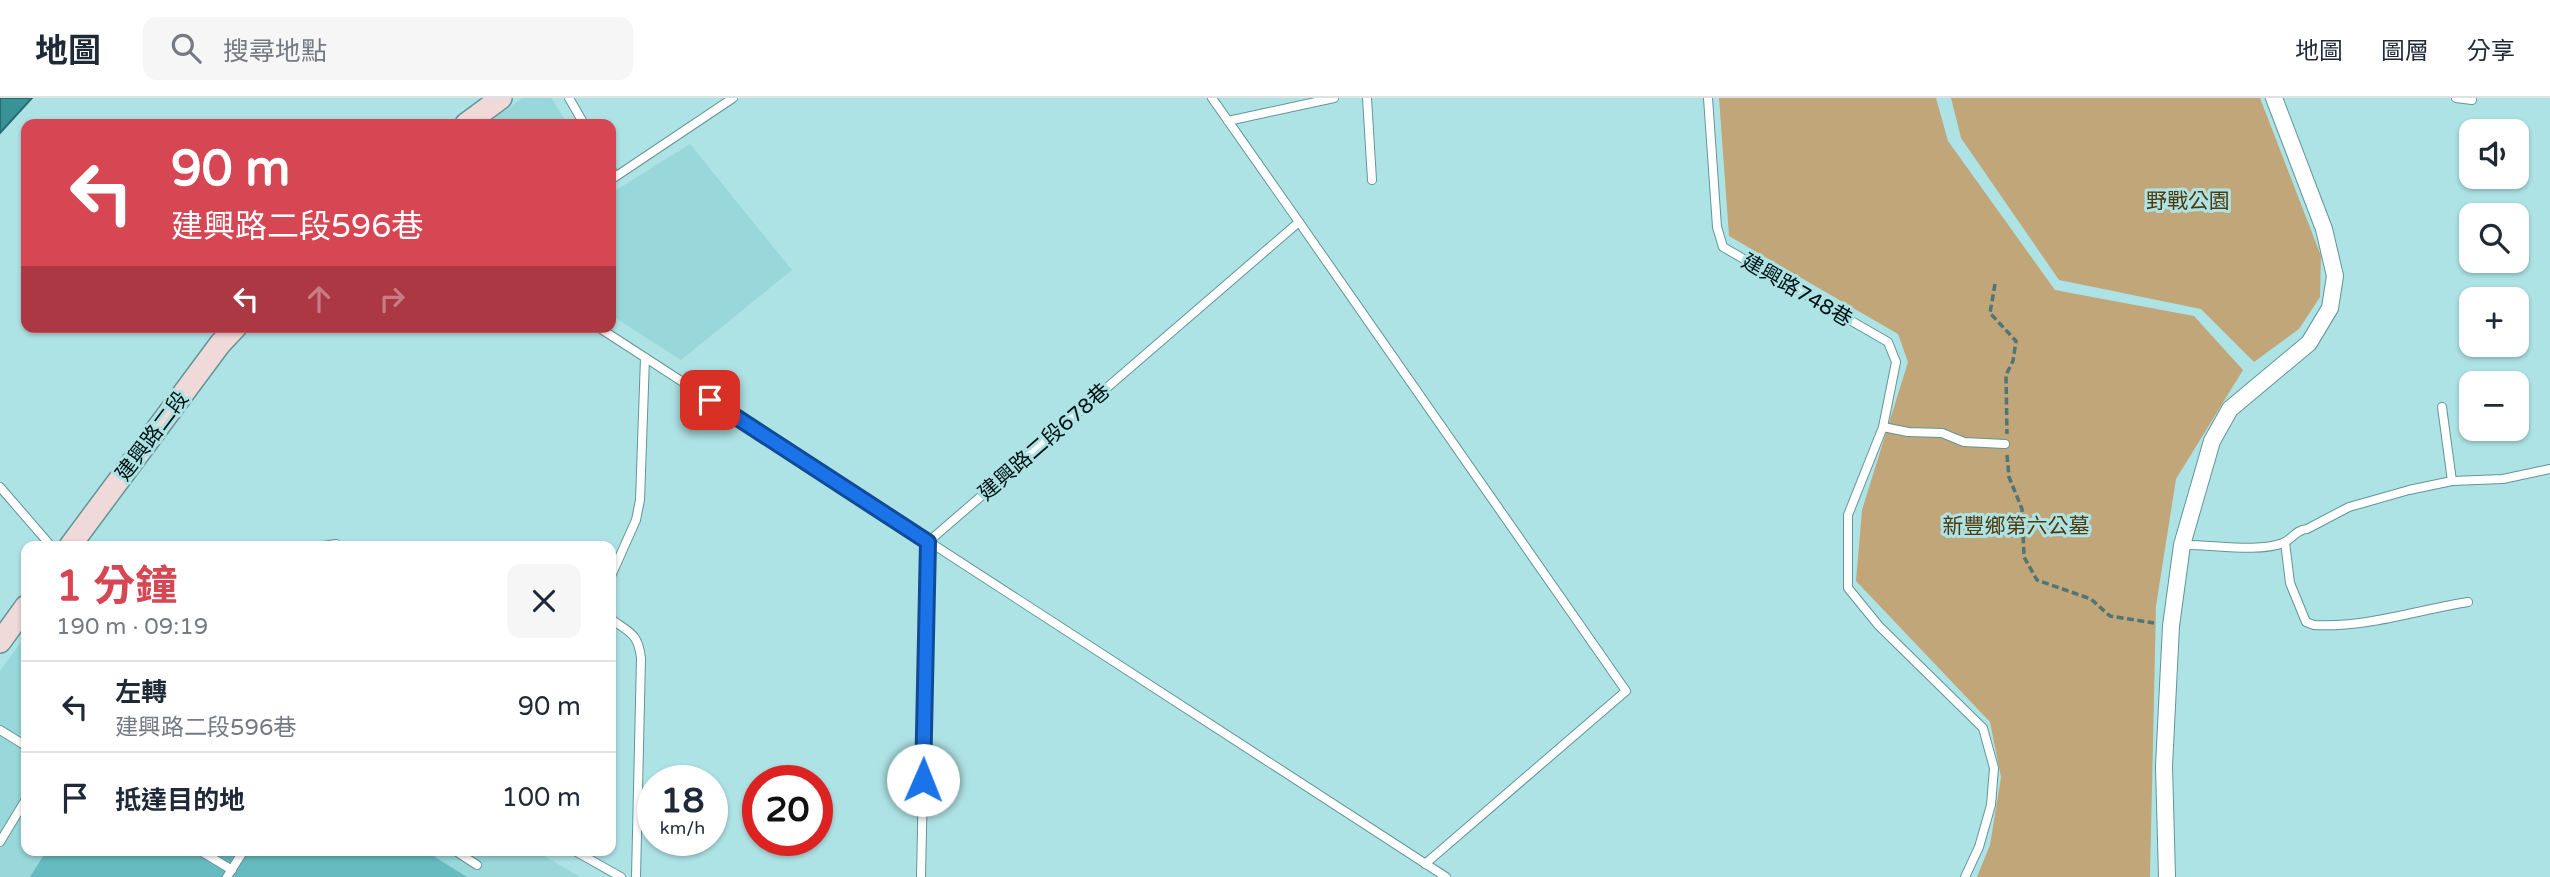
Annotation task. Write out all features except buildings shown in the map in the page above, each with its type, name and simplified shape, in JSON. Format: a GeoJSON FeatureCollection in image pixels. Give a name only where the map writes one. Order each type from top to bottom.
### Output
{"type":"FeatureCollection","features":[{"type":"Feature","properties":{"kind":"street"},"geometry":{"type":"LineString","coordinates":[[473,119],[501,98]]}},
{"type":"Feature","properties":{"kind":"street"},"geometry":{"type":"LineString","coordinates":[[2167,877],[2164,766],[2171,625],[2182,545],[2213,440],[2230,409],[2309,344],[2330,309],[2335,276],[2324,229],[2274,98]]}},
{"type":"Feature","properties":{"kind":"street","name":"建興路二段"},"geometry":{"type":"LineString","coordinates":[[74,541],[230,333]]}},
{"type":"Feature","properties":{"kind":"street"},"geometry":{"type":"LineString","coordinates":[[0,642],[21,613]]}},
{"type":"Feature","properties":{"kind":"lane"},"geometry":{"type":"LineString","coordinates":[[569,98],[581,119]]}},
{"type":"Feature","properties":{"kind":"lane"},"geometry":{"type":"LineString","coordinates":[[616,171],[733,98]]}},
{"type":"Feature","properties":{"kind":"lane"},"geometry":{"type":"LineString","coordinates":[[1212,98],[1626,691],[1425,864]]}},
{"type":"Feature","properties":{"kind":"lane"},"geometry":{"type":"LineString","coordinates":[[1228,121],[1334,98]]}},
{"type":"Feature","properties":{"kind":"lane"},"geometry":{"type":"LineString","coordinates":[[1367,98],[1372,180]]}},
{"type":"Feature","properties":{"kind":"lane","name":"建興路748巷"},"geometry":{"type":"LineString","coordinates":[[1708,98],[1717,227],[1723,247],[1888,342],[1896,362],[1883,428]]}},
{"type":"Feature","properties":{"kind":"lane"},"geometry":{"type":"LineString","coordinates":[[2456,98],[2472,100]]}},
{"type":"Feature","properties":{"kind":"lane","name":"建興路二段678巷"},"geometry":{"type":"LineString","coordinates":[[928,542],[1300,222]]}},
{"type":"Feature","properties":{"kind":"lane"},"geometry":{"type":"LineString","coordinates":[[607,333],[1446,877]]}},
{"type":"Feature","properties":{"kind":"lane"},"geometry":{"type":"LineString","coordinates":[[616,565],[630,536],[638,510],[645,358]]}},
{"type":"Feature","properties":{"kind":"lane"},"geometry":{"type":"LineString","coordinates":[[2442,407],[2452,481]]}},
{"type":"Feature","properties":{"kind":"lane"},"geometry":{"type":"LineString","coordinates":[[1965,877],[1979,848],[1992,804],[1994,768],[1983,728],[1879,626],[1848,588],[1848,515],[1883,428],[1942,433],[1964,442],[2005,444]]}},
{"type":"Feature","properties":{"kind":"lane"},"geometry":{"type":"LineString","coordinates":[[2182,545],[2253,547],[2285,542],[2300,529],[2307,529],[2349,507],[2409,489],[2452,481],[2503,479],[2550,469]]}},
{"type":"Feature","properties":{"kind":"lane"},"geometry":{"type":"LineString","coordinates":[[0,487],[47,541]]}},
{"type":"Feature","properties":{"kind":"lane"},"geometry":{"type":"LineString","coordinates":[[921,877],[928,542]]}},
{"type":"Feature","properties":{"kind":"lane"},"geometry":{"type":"LineString","coordinates":[[2285,542],[2294,595],[2306,622],[2314,625],[2377,621],[2432,607],[2468,602]]}},
{"type":"Feature","properties":{"kind":"lane"},"geometry":{"type":"LineString","coordinates":[[616,623],[636,637],[641,658],[636,877]]}},
{"type":"Feature","properties":{"kind":"lane"},"geometry":{"type":"LineString","coordinates":[[0,730],[21,743]]}},
{"type":"Feature","properties":{"kind":"lane"},"geometry":{"type":"LineString","coordinates":[[0,842],[21,807]]}},
{"type":"Feature","properties":{"kind":"lane"},"geometry":{"type":"LineString","coordinates":[[207,856],[229,873],[240,856]]}},
{"type":"Feature","properties":{"kind":"lane"},"geometry":{"type":"LineString","coordinates":[[463,856],[477,865]]}},
{"type":"Feature","properties":{"kind":"lane"},"geometry":{"type":"LineString","coordinates":[[584,856],[621,877]]}},
{"type":"Feature","properties":{"kind":"path"},"geometry":{"type":"LineString","coordinates":[[1995,284],[1990,313],[2016,341],[2013,361],[2006,375],[2008,428],[2005,444],[2010,477],[2022,509],[2024,557],[2037,580],[2091,599],[2110,616],[2171,625]]}},
{"type":"Feature","properties":{"kind":"shaded area"},"geometry":{"type":"Polygon","coordinates":[[[0,98],[32,98],[0,133],[0,98]]]}},
{"type":"Feature","properties":{"kind":"shaded area"},"geometry":{"type":"Polygon","coordinates":[[[522,98],[551,98],[565,119],[494,119],[522,98]]]}},
{"type":"Feature","properties":{"kind":"shaded area"},"geometry":{"type":"Polygon","coordinates":[[[690,144],[792,270],[681,360],[616,318],[616,190],[690,144]]]}},
{"type":"Feature","properties":{"kind":"shaded area"},"geometry":{"type":"Polygon","coordinates":[[[21,642],[21,856],[544,856],[580,877],[0,877],[0,671],[21,642]]]}},
{"type":"Feature","properties":{"kind":"green space","name":"新豐鄉第六公墓"},"geometry":{"type":"Polygon","coordinates":[[[1719,98],[1936,98],[1948,141],[2055,290],[2194,316],[2243,370],[2176,479],[2156,606],[2150,877],[1977,877],[1990,845],[2001,777],[1990,722],[1856,581],[1862,510],[1908,362],[1898,334],[1729,236],[1719,98]]]}},
{"type":"Feature","properties":{"kind":"green space","name":"野戰公園"},"geometry":{"type":"Polygon","coordinates":[[[1951,98],[2260,98],[2321,256],[2320,297],[2299,329],[2254,362],[2201,309],[2059,280],[1961,138],[1951,98]]]}},
{"type":"Feature","properties":{"kind":"route"},"geometry":{"type":"LineString","coordinates":[[710,400],[928,542],[923,780]]}}]}
